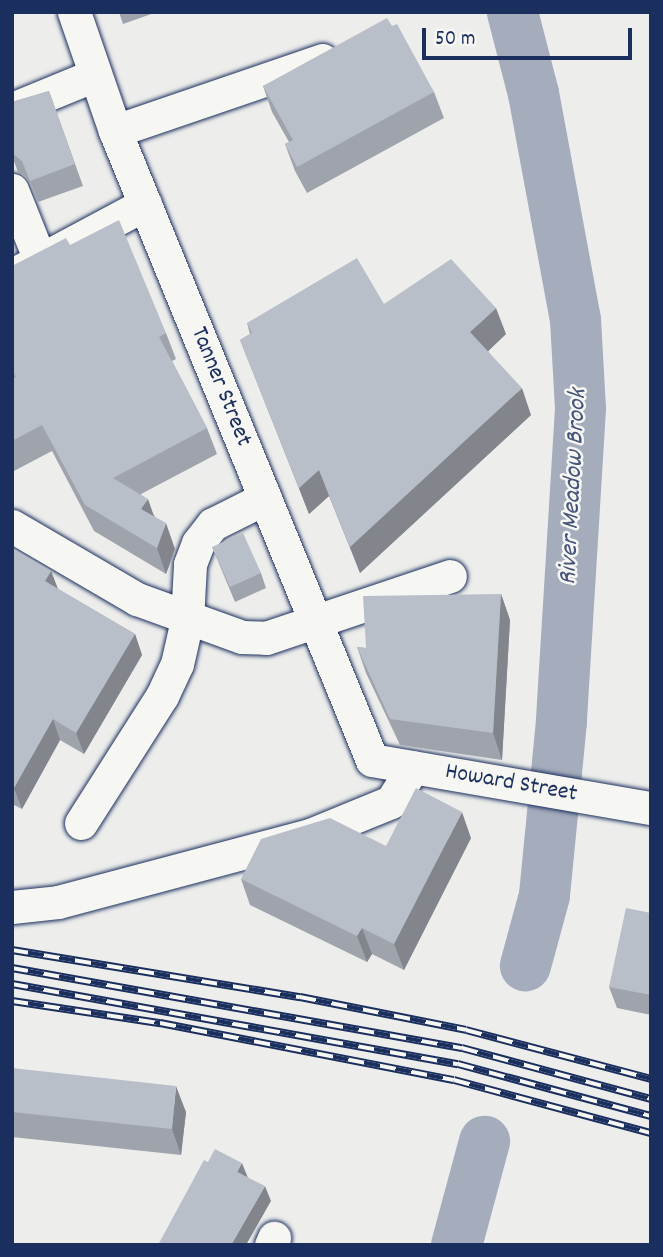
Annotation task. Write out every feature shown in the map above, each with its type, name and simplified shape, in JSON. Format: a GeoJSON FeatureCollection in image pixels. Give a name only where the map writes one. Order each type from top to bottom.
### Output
{"type":"FeatureCollection","features":[{"type":"Feature","properties":{"kind":"street","name":"Tanner Street"},"geometry":{"type":"LineString","coordinates":[[74,12],[115,131],[372,760]]}},
{"type":"Feature","properties":{"kind":"street"},"geometry":{"type":"LineString","coordinates":[[115,131],[322,60]]}},
{"type":"Feature","properties":{"kind":"street"},"geometry":{"type":"LineString","coordinates":[[12,109],[95,75]]}},
{"type":"Feature","properties":{"kind":"street"},"geometry":{"type":"LineString","coordinates":[[12,190],[26,267],[145,204]]}},
{"type":"Feature","properties":{"kind":"street"},"geometry":{"type":"LineString","coordinates":[[81,823],[162,696],[177,664],[187,620],[190,564],[198,543],[213,524],[265,498]]}},
{"type":"Feature","properties":{"kind":"street"},"geometry":{"type":"LineString","coordinates":[[12,526],[137,599],[187,620],[242,637],[266,638],[450,576]]}},
{"type":"Feature","properties":{"kind":"street","name":"Howard Street"},"geometry":{"type":"LineString","coordinates":[[372,760],[651,808]]}},
{"type":"Feature","properties":{"kind":"street"},"geometry":{"type":"LineString","coordinates":[[12,908],[58,902],[310,835],[391,802],[413,767]]}},
{"type":"Feature","properties":{"kind":"building"},"geometry":{"type":"Polygon","coordinates":[[[387,18],[392,26],[397,24],[434,92],[297,167],[285,144],[293,140],[263,86],[387,18]]]}},
{"type":"Feature","properties":{"kind":"building"},"geometry":{"type":"Polygon","coordinates":[[[49,91],[75,164],[30,181],[22,161],[12,153],[12,102],[49,91]]]}},
{"type":"Feature","properties":{"kind":"building"},"geometry":{"type":"Polygon","coordinates":[[[119,220],[166,333],[159,337],[207,428],[113,478],[148,499],[141,509],[166,523],[157,548],[85,505],[42,425],[12,441],[12,379],[16,377],[12,369],[12,266],[66,238],[70,245],[119,220]]]}},
{"type":"Feature","properties":{"kind":"building"},"geometry":{"type":"Polygon","coordinates":[[[357,258],[384,304],[451,259],[496,308],[470,332],[522,388],[350,547],[319,470],[299,488],[240,340],[252,333],[247,323],[357,258]]]}},
{"type":"Feature","properties":{"kind":"building"},"geometry":{"type":"Polygon","coordinates":[[[243,533],[261,573],[230,587],[212,547],[243,533]]]}},
{"type":"Feature","properties":{"kind":"building"},"geometry":{"type":"Polygon","coordinates":[[[12,548],[51,571],[45,581],[135,634],[76,733],[53,719],[14,788],[12,787],[12,548]]]}},
{"type":"Feature","properties":{"kind":"building"},"geometry":{"type":"Polygon","coordinates":[[[501,594],[493,733],[390,719],[357,647],[366,648],[363,596],[501,594]]]}},
{"type":"Feature","properties":{"kind":"building"},"geometry":{"type":"Polygon","coordinates":[[[416,788],[462,812],[394,944],[362,928],[357,936],[241,879],[261,839],[330,818],[386,846],[416,788]]]}},
{"type":"Feature","properties":{"kind":"building"},"geometry":{"type":"Polygon","coordinates":[[[626,908],[651,913],[651,995],[609,987],[626,908]]]}},
{"type":"Feature","properties":{"kind":"building"},"geometry":{"type":"Polygon","coordinates":[[[12,1068],[176,1086],[172,1129],[12,1112],[12,1068]]]}},
{"type":"Feature","properties":{"kind":"building"},"geometry":{"type":"Polygon","coordinates":[[[215,1149],[242,1163],[237,1172],[265,1186],[231,1245],[158,1245],[204,1160],[208,1162],[215,1149]]]}},
{"type":"Feature","properties":{"kind":"waterway","name":"River Meadow Brook"},"geometry":{"type":"LineString","coordinates":[[512,12],[533,93],[575,319],[580,408],[561,721],[544,895],[525,965]]}},
{"type":"Feature","properties":{"kind":"waterway","name":"River Meadow Brook"},"geometry":{"type":"LineString","coordinates":[[456,1245],[484,1141]]}},
{"type":"Feature","properties":{"kind":"railway"},"geometry":{"type":"LineString","coordinates":[[12,950],[300,997],[466,1030],[651,1079]]}},
{"type":"Feature","properties":{"kind":"railway"},"geometry":{"type":"LineString","coordinates":[[12,968],[462,1048],[651,1099]]}},
{"type":"Feature","properties":{"kind":"railway"},"geometry":{"type":"LineString","coordinates":[[12,984],[458,1064],[651,1116]]}},
{"type":"Feature","properties":{"kind":"railway"},"geometry":{"type":"LineString","coordinates":[[12,1001],[160,1023],[454,1080],[651,1133]]}}]}
